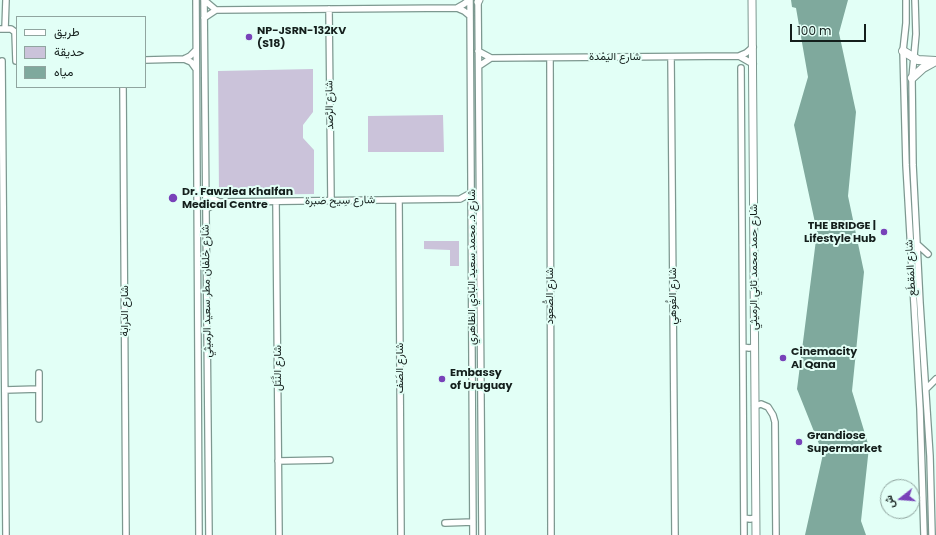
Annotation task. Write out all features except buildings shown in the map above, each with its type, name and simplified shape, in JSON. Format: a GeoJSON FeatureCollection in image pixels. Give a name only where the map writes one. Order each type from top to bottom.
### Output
{"type":"FeatureCollection","features":[{"type":"Feature","properties":{"kind":"highway"},"geometry":{"type":"LineString","coordinates":[[903,51],[913,58],[936,61]]}},
{"type":"Feature","properties":{"kind":"highway"},"geometry":{"type":"LineString","coordinates":[[912,78],[923,68],[936,61]]}},
{"type":"Feature","properties":{"kind":"main road","name":"شارع حمد محمد ثاني الرميثي"},"geometry":{"type":"LineString","coordinates":[[752,0],[756,535]]}},
{"type":"Feature","properties":{"kind":"street"},"geometry":{"type":"LineString","coordinates":[[6,0],[3,29],[11,29],[15,32],[16,61],[1,61],[6,535]]}},
{"type":"Feature","properties":{"kind":"street","name":"شارع خلفان مطر سعيد الرميثي"},"geometry":{"type":"LineString","coordinates":[[196,0],[199,535]]}},
{"type":"Feature","properties":{"kind":"street"},"geometry":{"type":"LineString","coordinates":[[204,0],[216,10]]}},
{"type":"Feature","properties":{"kind":"street","name":"شارع خلفان مطر سعيد الرميثي"},"geometry":{"type":"LineString","coordinates":[[204,0],[209,535]]}},
{"type":"Feature","properties":{"kind":"street"},"geometry":{"type":"LineString","coordinates":[[456,8],[470,0]]}},
{"type":"Feature","properties":{"kind":"street","name":"شارع د. محمد سعيد البادي الظاهري"},"geometry":{"type":"LineString","coordinates":[[470,0],[473,535]]}},
{"type":"Feature","properties":{"kind":"street","name":"شارع المَقطَع"},"geometry":{"type":"LineString","coordinates":[[906,0],[906,23],[903,51],[906,165],[924,491],[924,535]]}},
{"type":"Feature","properties":{"kind":"street","name":"شارع المَقطَع"},"geometry":{"type":"LineString","coordinates":[[915,0],[916,34],[912,78],[913,165],[930,456],[932,535]]}},
{"type":"Feature","properties":{"kind":"street","name":"شارع د. محمد سعيد البادي الظاهري"},"geometry":{"type":"LineString","coordinates":[[479,1],[478,50],[482,535]]}},
{"type":"Feature","properties":{"kind":"street"},"geometry":{"type":"LineString","coordinates":[[204,18],[216,10],[456,8],[464,11],[470,16]]}},
{"type":"Feature","properties":{"kind":"street","name":"شارع الرَّصد"},"geometry":{"type":"LineString","coordinates":[[328,9],[331,201]]}},
{"type":"Feature","properties":{"kind":"street"},"geometry":{"type":"LineString","coordinates":[[739,56],[746,53],[753,47]]}},
{"type":"Feature","properties":{"kind":"street"},"geometry":{"type":"LineString","coordinates":[[146,60],[184,59],[196,50]]}},
{"type":"Feature","properties":{"kind":"street"},"geometry":{"type":"LineString","coordinates":[[478,50],[491,58],[479,66]]}},
{"type":"Feature","properties":{"kind":"street"},"geometry":{"type":"LineString","coordinates":[[739,56],[753,64]]}},
{"type":"Feature","properties":{"kind":"street","name":"شارع اليَمْدة"},"geometry":{"type":"LineString","coordinates":[[491,58],[739,56]]}},
{"type":"Feature","properties":{"kind":"street","name":"شارع الغُوهي"},"geometry":{"type":"LineString","coordinates":[[671,57],[675,535]]}},
{"type":"Feature","properties":{"kind":"street","name":"شارع الصُّعود"},"geometry":{"type":"LineString","coordinates":[[550,58],[551,535]]}},
{"type":"Feature","properties":{"kind":"street"},"geometry":{"type":"LineString","coordinates":[[184,59],[190,62],[196,69]]}},
{"type":"Feature","properties":{"kind":"street"},"geometry":{"type":"LineString","coordinates":[[741,68],[744,535]]}},
{"type":"Feature","properties":{"kind":"street"},"geometry":{"type":"LineString","coordinates":[[471,86],[475,88],[479,86]]}},
{"type":"Feature","properties":{"kind":"street","name":"شارع الدرابة"},"geometry":{"type":"LineString","coordinates":[[123,88],[126,535]]}},
{"type":"Feature","properties":{"kind":"street"},"geometry":{"type":"LineString","coordinates":[[741,90],[752,88]]}},
{"type":"Feature","properties":{"kind":"street"},"geometry":{"type":"LineString","coordinates":[[196,92],[200,94],[206,92]]}},
{"type":"Feature","properties":{"kind":"street"},"geometry":{"type":"LineString","coordinates":[[472,193],[460,200],[472,208]]}},
{"type":"Feature","properties":{"kind":"street","name":"شارع سِيح صَبرة"},"geometry":{"type":"LineString","coordinates":[[206,195],[219,202],[460,200]]}},
{"type":"Feature","properties":{"kind":"street","name":"شارع الصَف"},"geometry":{"type":"LineString","coordinates":[[399,200],[402,535]]}},
{"type":"Feature","properties":{"kind":"street","name":"شارع سِيح صَبرة"},"geometry":{"type":"LineString","coordinates":[[206,209],[219,202]]}},
{"type":"Feature","properties":{"kind":"street","name":"شارع النَّتَل"},"geometry":{"type":"LineString","coordinates":[[276,202],[279,535]]}},
{"type":"Feature","properties":{"kind":"street"},"geometry":{"type":"LineString","coordinates":[[917,244],[928,254]]}},
{"type":"Feature","properties":{"kind":"street"},"geometry":{"type":"LineString","coordinates":[[743,350],[749,348],[755,350]]}},
{"type":"Feature","properties":{"kind":"street"},"geometry":{"type":"LineString","coordinates":[[38,419],[39,374]]}},
{"type":"Feature","properties":{"kind":"street"},"geometry":{"type":"LineString","coordinates":[[919,393],[926,391],[936,379]]}},
{"type":"Feature","properties":{"kind":"street"},"geometry":{"type":"LineString","coordinates":[[5,390],[39,389]]}},
{"type":"Feature","properties":{"kind":"street"},"geometry":{"type":"LineString","coordinates":[[755,406],[761,404],[768,407],[775,422],[776,535]]}},
{"type":"Feature","properties":{"kind":"street"},"geometry":{"type":"LineString","coordinates":[[278,461],[330,460]]}},
{"type":"Feature","properties":{"kind":"street"},"geometry":{"type":"LineString","coordinates":[[473,508],[482,508]]}},
{"type":"Feature","properties":{"kind":"street"},"geometry":{"type":"LineString","coordinates":[[744,521],[750,519],[756,521]]}},
{"type":"Feature","properties":{"kind":"street"},"geometry":{"type":"LineString","coordinates":[[445,523],[473,522]]}},
{"type":"Feature","properties":{"kind":"street"},"geometry":{"type":"LineString","coordinates":[[199,523],[209,523]]}},
{"type":"Feature","properties":{"kind":"green space"},"geometry":{"type":"Polygon","coordinates":[[[313,69],[313,112],[303,125],[303,138],[314,150],[314,194],[219,195],[218,71],[313,69]]]}},
{"type":"Feature","properties":{"kind":"green space"},"geometry":{"type":"Polygon","coordinates":[[[443,115],[444,152],[368,152],[368,116],[443,115]]]}},
{"type":"Feature","properties":{"kind":"green space"},"geometry":{"type":"Polygon","coordinates":[[[424,241],[459,241],[459,266],[450,266],[450,250],[424,249],[424,241]]]}},
{"type":"Feature","properties":{"kind":"water"},"geometry":{"type":"Polygon","coordinates":[[[791,0],[848,0],[839,33],[856,112],[848,196],[864,272],[852,391],[869,447],[861,521],[866,535],[805,535],[823,454],[797,389],[817,232],[794,125],[808,77],[796,8],[792,7],[791,0]]]}},
{"type":"Feature","properties":{"kind":"place","name":"NP-JSRN-132KV (S18)"},"geometry":{"type":"Point","coordinates":[249,37]}},
{"type":"Feature","properties":{"kind":"place","name":"Dr. Fawzlea Khalfan Medical Centre"},"geometry":{"type":"Point","coordinates":[173,198]}},
{"type":"Feature","properties":{"kind":"place","name":"THE BRIDGE | Lifestyle Hub"},"geometry":{"type":"Point","coordinates":[884,232]}},
{"type":"Feature","properties":{"kind":"place","name":"Cinemacity Al Qana"},"geometry":{"type":"Point","coordinates":[783,358]}},
{"type":"Feature","properties":{"kind":"place","name":"Embassy of Uruguay"},"geometry":{"type":"Point","coordinates":[442,379]}},
{"type":"Feature","properties":{"kind":"place","name":"Grandiose Supermarket"},"geometry":{"type":"Point","coordinates":[799,442]}}]}
